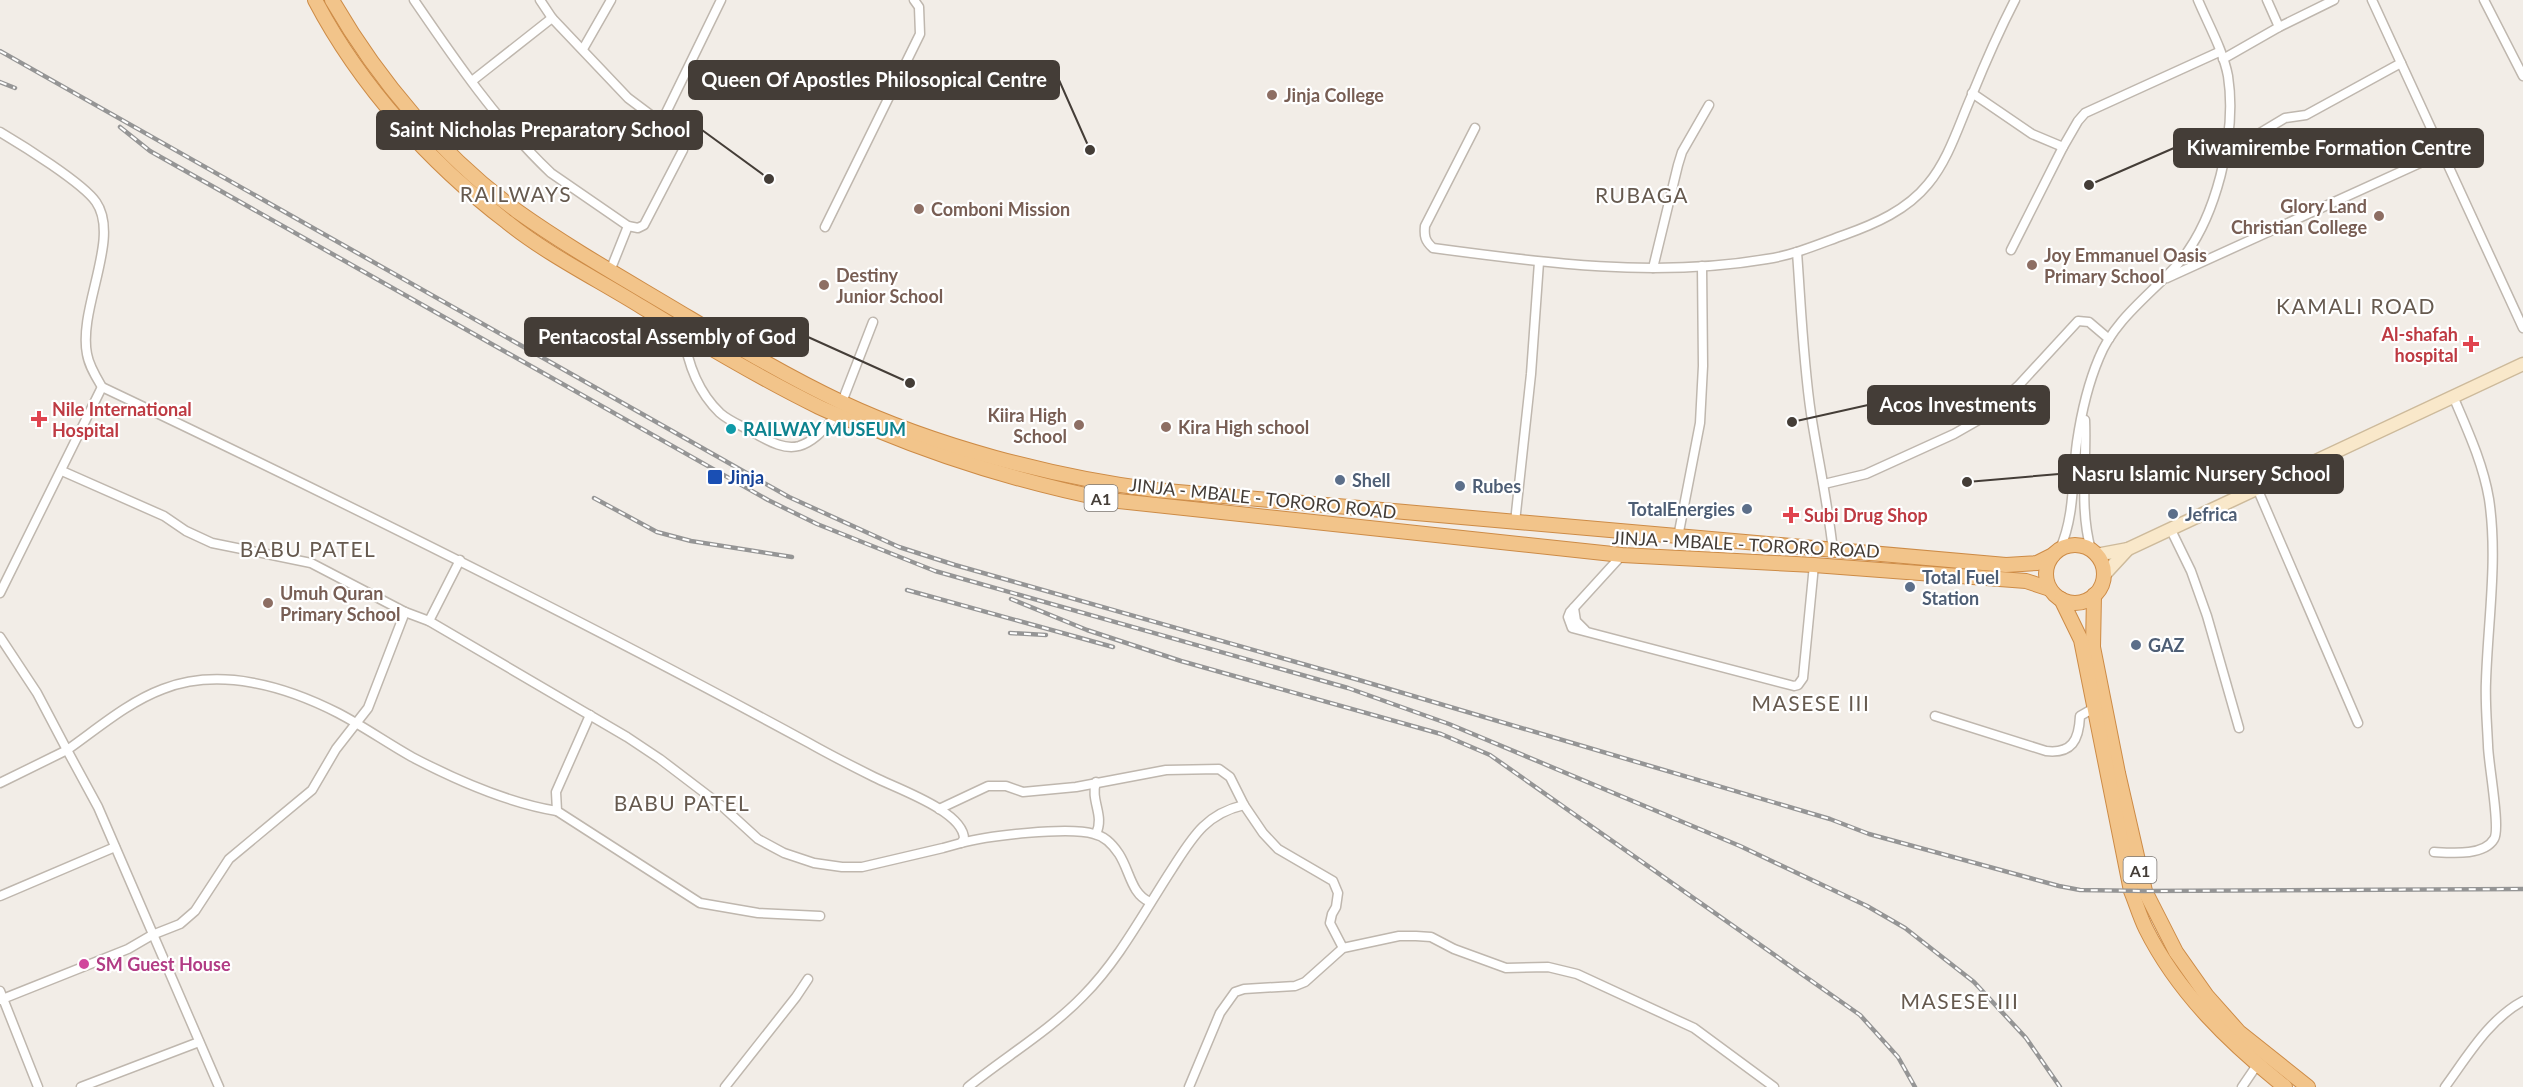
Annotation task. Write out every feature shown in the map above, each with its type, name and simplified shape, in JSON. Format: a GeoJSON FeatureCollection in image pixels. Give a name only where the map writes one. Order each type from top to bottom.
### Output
{"type":"FeatureCollection","features":[{"type":"Feature","properties":{"kind":"highway","name":"JINJA - MBALE - TORORO ROAD"},"geometry":{"type":"LineString","coordinates":[[315,0],[342,46],[394,114],[468,190],[508,223],[549,251],[683,331],[820,407],[840,408],[999,459],[1109,484],[2006,565],[2037,563],[2056,552]]}},
{"type":"Feature","properties":{"kind":"highway","name":"JINJA - MBALE - TORORO ROAD"},"geometry":{"type":"LineString","coordinates":[[332,0],[370,59],[398,95],[436,138],[475,176],[517,210],[610,271],[840,408],[915,445],[1051,488],[1109,500],[1623,555],[1814,565],[2026,580],[2050,589]]}},
{"type":"Feature","properties":{"kind":"highway","name":"A1"},"geometry":{"type":"LineString","coordinates":[[2056,552],[2070,545],[2081,546],[2094,552]]}},
{"type":"Feature","properties":{"kind":"highway"},"geometry":{"type":"LineString","coordinates":[[2050,589],[2046,571],[2056,552]]}},
{"type":"Feature","properties":{"kind":"highway"},"geometry":{"type":"LineString","coordinates":[[2094,552],[2102,564],[2104,574]]}},
{"type":"Feature","properties":{"kind":"highway","name":"A1"},"geometry":{"type":"LineString","coordinates":[[2104,574],[2101,585],[2094,595],[2093,647],[2118,773],[2145,891],[2176,952],[2207,996],[2239,1032],[2307,1087]]}},
{"type":"Feature","properties":{"kind":"highway","name":"A1"},"geometry":{"type":"LineString","coordinates":[[2050,589],[2061,599],[2081,640],[2131,891],[2146,929],[2172,972],[2195,1002],[2257,1065],[2285,1087]]}},
{"type":"Feature","properties":{"kind":"highway"},"geometry":{"type":"LineString","coordinates":[[2061,599],[2072,603],[2084,602],[2094,595]]}},
{"type":"Feature","properties":{"kind":"main road"},"geometry":{"type":"LineString","coordinates":[[2104,574],[2128,549],[2523,364]]}},
{"type":"Feature","properties":{"kind":"main road"},"geometry":{"type":"LineString","coordinates":[[2094,552],[2128,549]]}},
{"type":"Feature","properties":{"kind":"street"},"geometry":{"type":"LineString","coordinates":[[414,0],[505,124],[551,173],[628,226],[638,228],[644,225],[683,150],[680,137],[628,98],[552,18],[540,0]]}},
{"type":"Feature","properties":{"kind":"street"},"geometry":{"type":"LineString","coordinates":[[583,50],[611,0]]}},
{"type":"Feature","properties":{"kind":"street"},"geometry":{"type":"LineString","coordinates":[[661,123],[684,81],[721,0]]}},
{"type":"Feature","properties":{"kind":"street"},"geometry":{"type":"LineString","coordinates":[[825,227],[920,34],[919,7],[914,0]]}},
{"type":"Feature","properties":{"kind":"street"},"geometry":{"type":"LineString","coordinates":[[1475,128],[1425,226],[1424,236],[1433,248],[1539,262],[1653,268],[1767,260],[1797,252],[1860,229],[1901,209],[1918,197],[1942,161],[2015,0]]}},
{"type":"Feature","properties":{"kind":"street"},"geometry":{"type":"LineString","coordinates":[[2056,552],[2068,530],[2077,441],[2093,373],[2109,339],[2133,307],[2161,281],[2191,247],[2212,206],[2225,154],[2229,89],[2221,55],[2198,0]]}},
{"type":"Feature","properties":{"kind":"street"},"geometry":{"type":"LineString","coordinates":[[2266,0],[2279,27]]}},
{"type":"Feature","properties":{"kind":"street"},"geometry":{"type":"LineString","coordinates":[[2011,250],[2063,147],[2085,113],[2221,55],[2334,0]]}},
{"type":"Feature","properties":{"kind":"street"},"geometry":{"type":"LineString","coordinates":[[2372,0],[2523,328]]}},
{"type":"Feature","properties":{"kind":"street"},"geometry":{"type":"LineString","coordinates":[[2484,0],[2523,76]]}},
{"type":"Feature","properties":{"kind":"street"},"geometry":{"type":"LineString","coordinates":[[472,81],[552,18]]}},
{"type":"Feature","properties":{"kind":"street"},"geometry":{"type":"LineString","coordinates":[[2225,154],[2285,118],[2306,115],[2401,63]]}},
{"type":"Feature","properties":{"kind":"street"},"geometry":{"type":"LineString","coordinates":[[1972,93],[2032,134],[2063,147]]}},
{"type":"Feature","properties":{"kind":"street"},"geometry":{"type":"LineString","coordinates":[[1653,268],[1682,152],[1709,105]]}},
{"type":"Feature","properties":{"kind":"street"},"geometry":{"type":"LineString","coordinates":[[0,132],[88,192],[103,215],[102,251],[88,309],[85,341],[87,356],[102,387],[460,560],[677,671],[831,755],[939,809],[979,838]]}},
{"type":"Feature","properties":{"kind":"street"},"geometry":{"type":"LineString","coordinates":[[2161,281],[2442,153]]}},
{"type":"Feature","properties":{"kind":"street"},"geometry":{"type":"LineString","coordinates":[[610,271],[628,226]]}},
{"type":"Feature","properties":{"kind":"street"},"geometry":{"type":"LineString","coordinates":[[1797,252],[1804,353],[1833,551]]}},
{"type":"Feature","properties":{"kind":"street"},"geometry":{"type":"LineString","coordinates":[[1515,522],[1532,365],[1539,262]]}},
{"type":"Feature","properties":{"kind":"street"},"geometry":{"type":"LineString","coordinates":[[1678,537],[1700,423],[1703,366],[1702,266]]}},
{"type":"Feature","properties":{"kind":"street"},"geometry":{"type":"LineString","coordinates":[[1824,484],[1866,474],[1954,434],[1982,418],[2019,385],[2078,321],[2088,322],[2109,339]]}},
{"type":"Feature","properties":{"kind":"street"},"geometry":{"type":"LineString","coordinates":[[683,331],[686,358],[695,379],[721,414],[768,440],[784,446],[798,447],[813,440],[840,408],[873,322]]}},
{"type":"Feature","properties":{"kind":"street"},"geometry":{"type":"LineString","coordinates":[[0,593],[102,387]]}},
{"type":"Feature","properties":{"kind":"street"},"geometry":{"type":"LineString","coordinates":[[2434,852],[2462,853],[2486,847],[2493,842],[2497,828],[2488,757],[2486,681],[2492,596],[2491,517],[2485,481],[2470,436],[2453,396]]}},
{"type":"Feature","properties":{"kind":"street"},"geometry":{"type":"LineString","coordinates":[[2085,410],[2085,531],[2094,552]]}},
{"type":"Feature","properties":{"kind":"street"},"geometry":{"type":"LineString","coordinates":[[62,471],[164,516],[201,539],[311,563],[405,612],[429,621],[660,759],[723,807],[758,839],[784,853],[814,863],[862,867],[979,838],[1080,831],[1096,834],[1112,844],[1127,868],[1136,892],[1140,898],[1150,902]]}},
{"type":"Feature","properties":{"kind":"street"},"geometry":{"type":"LineString","coordinates":[[2257,488],[2358,723]]}},
{"type":"Feature","properties":{"kind":"street"},"geometry":{"type":"LineString","coordinates":[[2170,528],[2204,607],[2239,728]]}},
{"type":"Feature","properties":{"kind":"street"},"geometry":{"type":"LineString","coordinates":[[1623,555],[1574,608],[1568,617],[1572,628],[1721,668],[1798,685],[1803,678],[1814,565]]}},
{"type":"Feature","properties":{"kind":"street"},"geometry":{"type":"LineString","coordinates":[[429,621],[460,560]]}},
{"type":"Feature","properties":{"kind":"street"},"geometry":{"type":"LineString","coordinates":[[38,1087],[1,997],[128,949],[152,935],[180,924],[195,911],[229,859],[312,790],[336,749],[368,708],[405,612]]}},
{"type":"Feature","properties":{"kind":"street"},"geometry":{"type":"LineString","coordinates":[[0,637],[37,693],[98,807],[219,1087]]}},
{"type":"Feature","properties":{"kind":"street"},"geometry":{"type":"LineString","coordinates":[[0,783],[67,750],[146,696],[187,682],[210,680],[249,682],[285,690],[317,703],[356,723],[414,758],[477,786],[537,808],[557,811],[700,903],[758,913],[820,916]]}},
{"type":"Feature","properties":{"kind":"street"},"geometry":{"type":"LineString","coordinates":[[1935,716],[2046,751],[2059,753],[2068,748],[2077,737],[2080,716],[2094,708]]}},
{"type":"Feature","properties":{"kind":"street"},"geometry":{"type":"LineString","coordinates":[[557,811],[556,792],[590,716]]}},
{"type":"Feature","properties":{"kind":"street"},"geometry":{"type":"LineString","coordinates":[[939,809],[988,786],[1006,786],[1023,792],[1166,770],[1200,771],[1215,768],[1230,777],[1244,805],[1263,833],[1278,849],[1333,881],[1338,893],[1330,923],[1343,948]]}},
{"type":"Feature","properties":{"kind":"street"},"geometry":{"type":"LineString","coordinates":[[1096,782],[1093,796],[1100,820],[1096,834]]}},
{"type":"Feature","properties":{"kind":"street"},"geometry":{"type":"LineString","coordinates":[[968,1087],[1067,1012],[1084,995],[1109,965],[1189,842],[1205,823],[1219,812],[1244,805]]}},
{"type":"Feature","properties":{"kind":"street"},"geometry":{"type":"LineString","coordinates":[[959,825],[964,836],[961,843]]}},
{"type":"Feature","properties":{"kind":"street"},"geometry":{"type":"LineString","coordinates":[[0,896],[115,847]]}},
{"type":"Feature","properties":{"kind":"street"},"geometry":{"type":"LineString","coordinates":[[1189,1087],[1220,1013],[1235,992],[1244,989],[1295,987],[1305,982],[1343,948],[1399,936],[1431,937],[1454,950],[1506,968],[1547,966],[1576,974],[1694,1028],[1774,1087]]}},
{"type":"Feature","properties":{"kind":"street"},"geometry":{"type":"LineString","coordinates":[[725,1087],[808,979]]}},
{"type":"Feature","properties":{"kind":"street"},"geometry":{"type":"LineString","coordinates":[[2445,1087],[2490,1028],[2514,1006],[2523,1001]]}},
{"type":"Feature","properties":{"kind":"street"},"geometry":{"type":"LineString","coordinates":[[81,1087],[199,1042]]}},
{"type":"Feature","properties":{"kind":"street"},"geometry":{"type":"LineString","coordinates":[[2242,1087],[2257,1065]]}},
{"type":"Feature","properties":{"kind":"railway"},"geometry":{"type":"LineString","coordinates":[[0,51],[789,497],[899,547],[1830,819],[1869,834],[2059,886],[2080,890],[2145,891],[2523,889]]}},
{"type":"Feature","properties":{"kind":"railway"},"geometry":{"type":"LineString","coordinates":[[0,82],[15,88]]}},
{"type":"Feature","properties":{"kind":"railway"},"geometry":{"type":"LineString","coordinates":[[120,127],[150,151],[768,500],[817,524],[935,571],[1348,688],[1449,724],[1740,846],[1867,906],[1905,928],[1974,982],[2026,1038],[2060,1087]]}},
{"type":"Feature","properties":{"kind":"railway"},"geometry":{"type":"LineString","coordinates":[[594,498],[657,532],[691,541],[792,557]]}},
{"type":"Feature","properties":{"kind":"railway"},"geometry":{"type":"LineString","coordinates":[[907,590],[1113,647]]}},
{"type":"Feature","properties":{"kind":"railway"},"geometry":{"type":"LineString","coordinates":[[1011,599],[1087,630],[1181,661],[1441,734],[1490,755],[1860,1015],[1898,1057],[1915,1087]]}},
{"type":"Feature","properties":{"kind":"railway"},"geometry":{"type":"LineString","coordinates":[[1010,633],[1046,635]]}},
{"type":"Feature","properties":{"kind":"place","name":"Jinja College"},"geometry":{"type":"Point","coordinates":[1272,95]}},
{"type":"Feature","properties":{"kind":"place","name":"Queen Of Apostles Philosopical Centre"},"geometry":{"type":"Point","coordinates":[1090,150]}},
{"type":"Feature","properties":{"kind":"place","name":"Saint Nicholas Preparatory School"},"geometry":{"type":"Point","coordinates":[769,179]}},
{"type":"Feature","properties":{"kind":"place","name":"Kiwamirembe Formation Centre"},"geometry":{"type":"Point","coordinates":[2089,185]}},
{"type":"Feature","properties":{"kind":"place","name":"Comboni Mission"},"geometry":{"type":"Point","coordinates":[919,209]}},
{"type":"Feature","properties":{"kind":"place","name":"Glory Land Christian College"},"geometry":{"type":"Point","coordinates":[2379,216]}},
{"type":"Feature","properties":{"kind":"place","name":"Joy Emmanuel Oasis Primary School"},"geometry":{"type":"Point","coordinates":[2032,265]}},
{"type":"Feature","properties":{"kind":"place","name":"Destiny Junior School"},"geometry":{"type":"Point","coordinates":[824,285]}},
{"type":"Feature","properties":{"kind":"place","name":"Al-shafah hospital"},"geometry":{"type":"Point","coordinates":[2471,344]}},
{"type":"Feature","properties":{"kind":"place","name":"Pentacostal Assembly of God"},"geometry":{"type":"Point","coordinates":[910,383]}},
{"type":"Feature","properties":{"kind":"place","name":"Nile International Hospital"},"geometry":{"type":"Point","coordinates":[39,419]}},
{"type":"Feature","properties":{"kind":"place","name":"Acos Investments"},"geometry":{"type":"Point","coordinates":[1792,422]}},
{"type":"Feature","properties":{"kind":"place","name":"Kiira High School"},"geometry":{"type":"Point","coordinates":[1079,425]}},
{"type":"Feature","properties":{"kind":"place","name":"Kira High school"},"geometry":{"type":"Point","coordinates":[1166,427]}},
{"type":"Feature","properties":{"kind":"place","name":"RAILWAY MUSEUM"},"geometry":{"type":"Point","coordinates":[731,429]}},
{"type":"Feature","properties":{"kind":"place","name":"Jinja"},"geometry":{"type":"Point","coordinates":[715,477]}},
{"type":"Feature","properties":{"kind":"place","name":"Shell"},"geometry":{"type":"Point","coordinates":[1340,480]}},
{"type":"Feature","properties":{"kind":"place","name":"Nasru Islamic Nursery School"},"geometry":{"type":"Point","coordinates":[1967,482]}},
{"type":"Feature","properties":{"kind":"place","name":"Rubes"},"geometry":{"type":"Point","coordinates":[1460,486]}},
{"type":"Feature","properties":{"kind":"place","name":"TotalEnergies"},"geometry":{"type":"Point","coordinates":[1747,509]}},
{"type":"Feature","properties":{"kind":"place","name":"Jefrica"},"geometry":{"type":"Point","coordinates":[2173,514]}},
{"type":"Feature","properties":{"kind":"place","name":"Subi Drug Shop"},"geometry":{"type":"Point","coordinates":[1791,515]}},
{"type":"Feature","properties":{"kind":"place","name":"Total Fuel Station"},"geometry":{"type":"Point","coordinates":[1910,587]}},
{"type":"Feature","properties":{"kind":"place","name":"Umuh Quran Primary School"},"geometry":{"type":"Point","coordinates":[268,603]}},
{"type":"Feature","properties":{"kind":"place","name":"GAZ"},"geometry":{"type":"Point","coordinates":[2136,645]}},
{"type":"Feature","properties":{"kind":"place","name":"SM Guest House"},"geometry":{"type":"Point","coordinates":[84,964]}},
{"type":"Feature","properties":{"kind":"district","name":"RAILWAYS"},"geometry":{"type":"Point","coordinates":[516,193]}},
{"type":"Feature","properties":{"kind":"district","name":"RUBAGA"},"geometry":{"type":"Point","coordinates":[1642,194]}},
{"type":"Feature","properties":{"kind":"district","name":"KAMALI ROAD"},"geometry":{"type":"Point","coordinates":[2356,305]}},
{"type":"Feature","properties":{"kind":"district","name":"BABU PATEL"},"geometry":{"type":"Point","coordinates":[308,548]}},
{"type":"Feature","properties":{"kind":"district","name":"MASESE III"},"geometry":{"type":"Point","coordinates":[1811,702]}},
{"type":"Feature","properties":{"kind":"district","name":"BABU PATEL"},"geometry":{"type":"Point","coordinates":[682,802]}},
{"type":"Feature","properties":{"kind":"district","name":"MASESE III"},"geometry":{"type":"Point","coordinates":[1960,1000]}}]}
